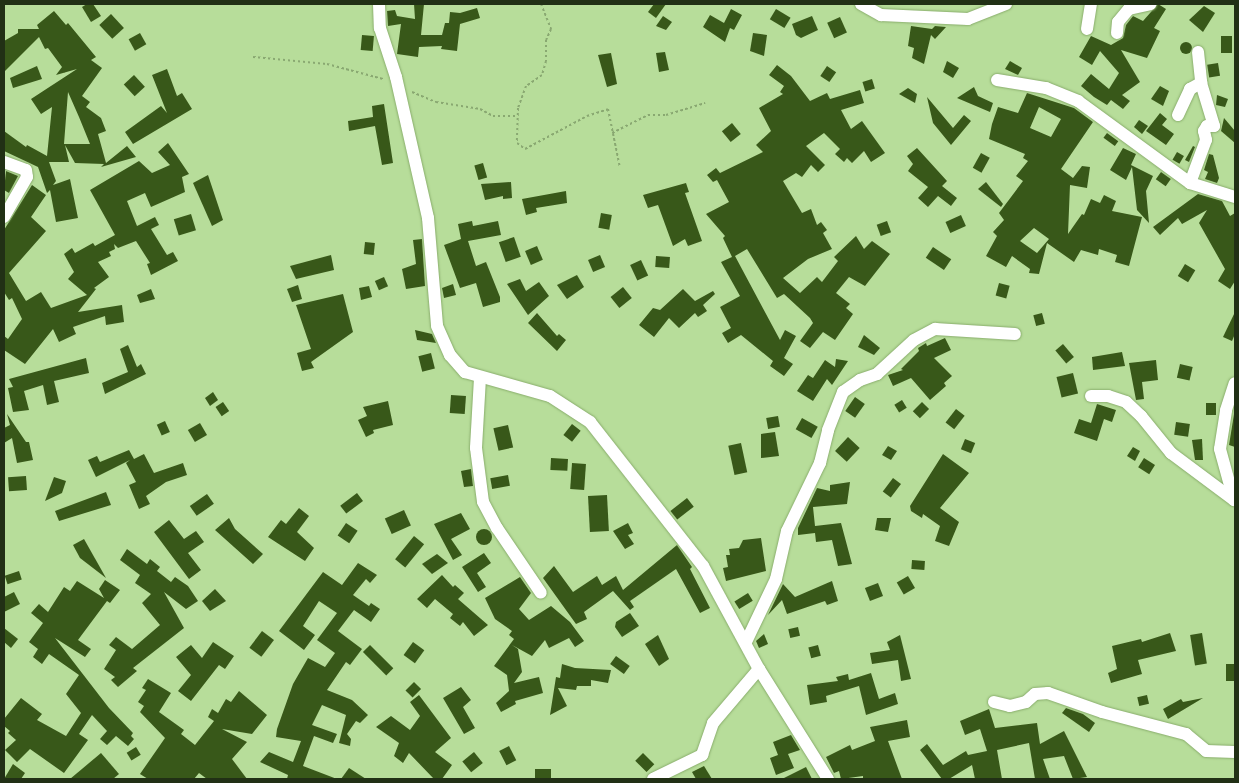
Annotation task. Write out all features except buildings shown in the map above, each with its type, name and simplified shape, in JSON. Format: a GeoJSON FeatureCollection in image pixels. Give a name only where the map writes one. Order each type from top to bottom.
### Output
{"type":"FeatureCollection","features":[{"type":"Feature","properties":{"kind":"street"},"geometry":{"type":"LineString","coordinates":[[379,4],[380,28],[396,77],[428,218],[437,326],[458,365],[480,378],[550,396],[590,422],[703,566],[759,669],[828,779]]}},
{"type":"Feature","properties":{"kind":"street"},"geometry":{"type":"LineString","coordinates":[[861,4],[881,15],[968,19],[1006,4]]}},
{"type":"Feature","properties":{"kind":"street"},"geometry":{"type":"LineString","coordinates":[[1087,29],[1091,4]]}},
{"type":"Feature","properties":{"kind":"street"},"geometry":{"type":"LineString","coordinates":[[1117,33],[1118,22],[1129,9],[1140,5]]}},
{"type":"Feature","properties":{"kind":"street"},"geometry":{"type":"LineString","coordinates":[[1190,183],[1206,140],[1204,131],[1207,126],[1214,126],[1201,83],[1198,52]]}},
{"type":"Feature","properties":{"kind":"street"},"geometry":{"type":"LineString","coordinates":[[997,80],[1046,88],[1078,100],[1190,183],[1235,198]]}},
{"type":"Feature","properties":{"kind":"street"},"geometry":{"type":"LineString","coordinates":[[1178,115],[1190,89],[1201,83]]}},
{"type":"Feature","properties":{"kind":"street"},"geometry":{"type":"LineString","coordinates":[[4,162],[26,170],[27,176],[4,217]]}},
{"type":"Feature","properties":{"kind":"street"},"geometry":{"type":"LineString","coordinates":[[746,642],[776,579],[787,532],[820,463],[828,430],[843,392],[860,380],[877,374],[914,340],[935,329],[1015,334]]}},
{"type":"Feature","properties":{"kind":"street"},"geometry":{"type":"LineString","coordinates":[[480,378],[476,448],[483,502],[496,528],[541,593]]}},
{"type":"Feature","properties":{"kind":"street"},"geometry":{"type":"LineString","coordinates":[[1235,383],[1226,410],[1220,449],[1235,501]]}},
{"type":"Feature","properties":{"kind":"street"},"geometry":{"type":"LineString","coordinates":[[1091,396],[1108,396],[1126,402],[1141,416],[1171,453],[1235,501]]}},
{"type":"Feature","properties":{"kind":"street"},"geometry":{"type":"LineString","coordinates":[[653,779],[702,755],[713,723],[759,669]]}},
{"type":"Feature","properties":{"kind":"street"},"geometry":{"type":"LineString","coordinates":[[994,702],[1010,706],[1026,702],[1035,694],[1048,692],[1102,712],[1186,734],[1206,751],[1235,752]]}},
{"type":"Feature","properties":{"kind":"path"},"geometry":{"type":"LineString","coordinates":[[541,4],[551,29],[546,40],[546,61],[542,75],[526,86],[518,108],[517,143],[525,149],[543,137],[608,109],[620,168]]}},
{"type":"Feature","properties":{"kind":"path"},"geometry":{"type":"LineString","coordinates":[[612,133],[648,115],[666,115],[705,103]]}}]}
